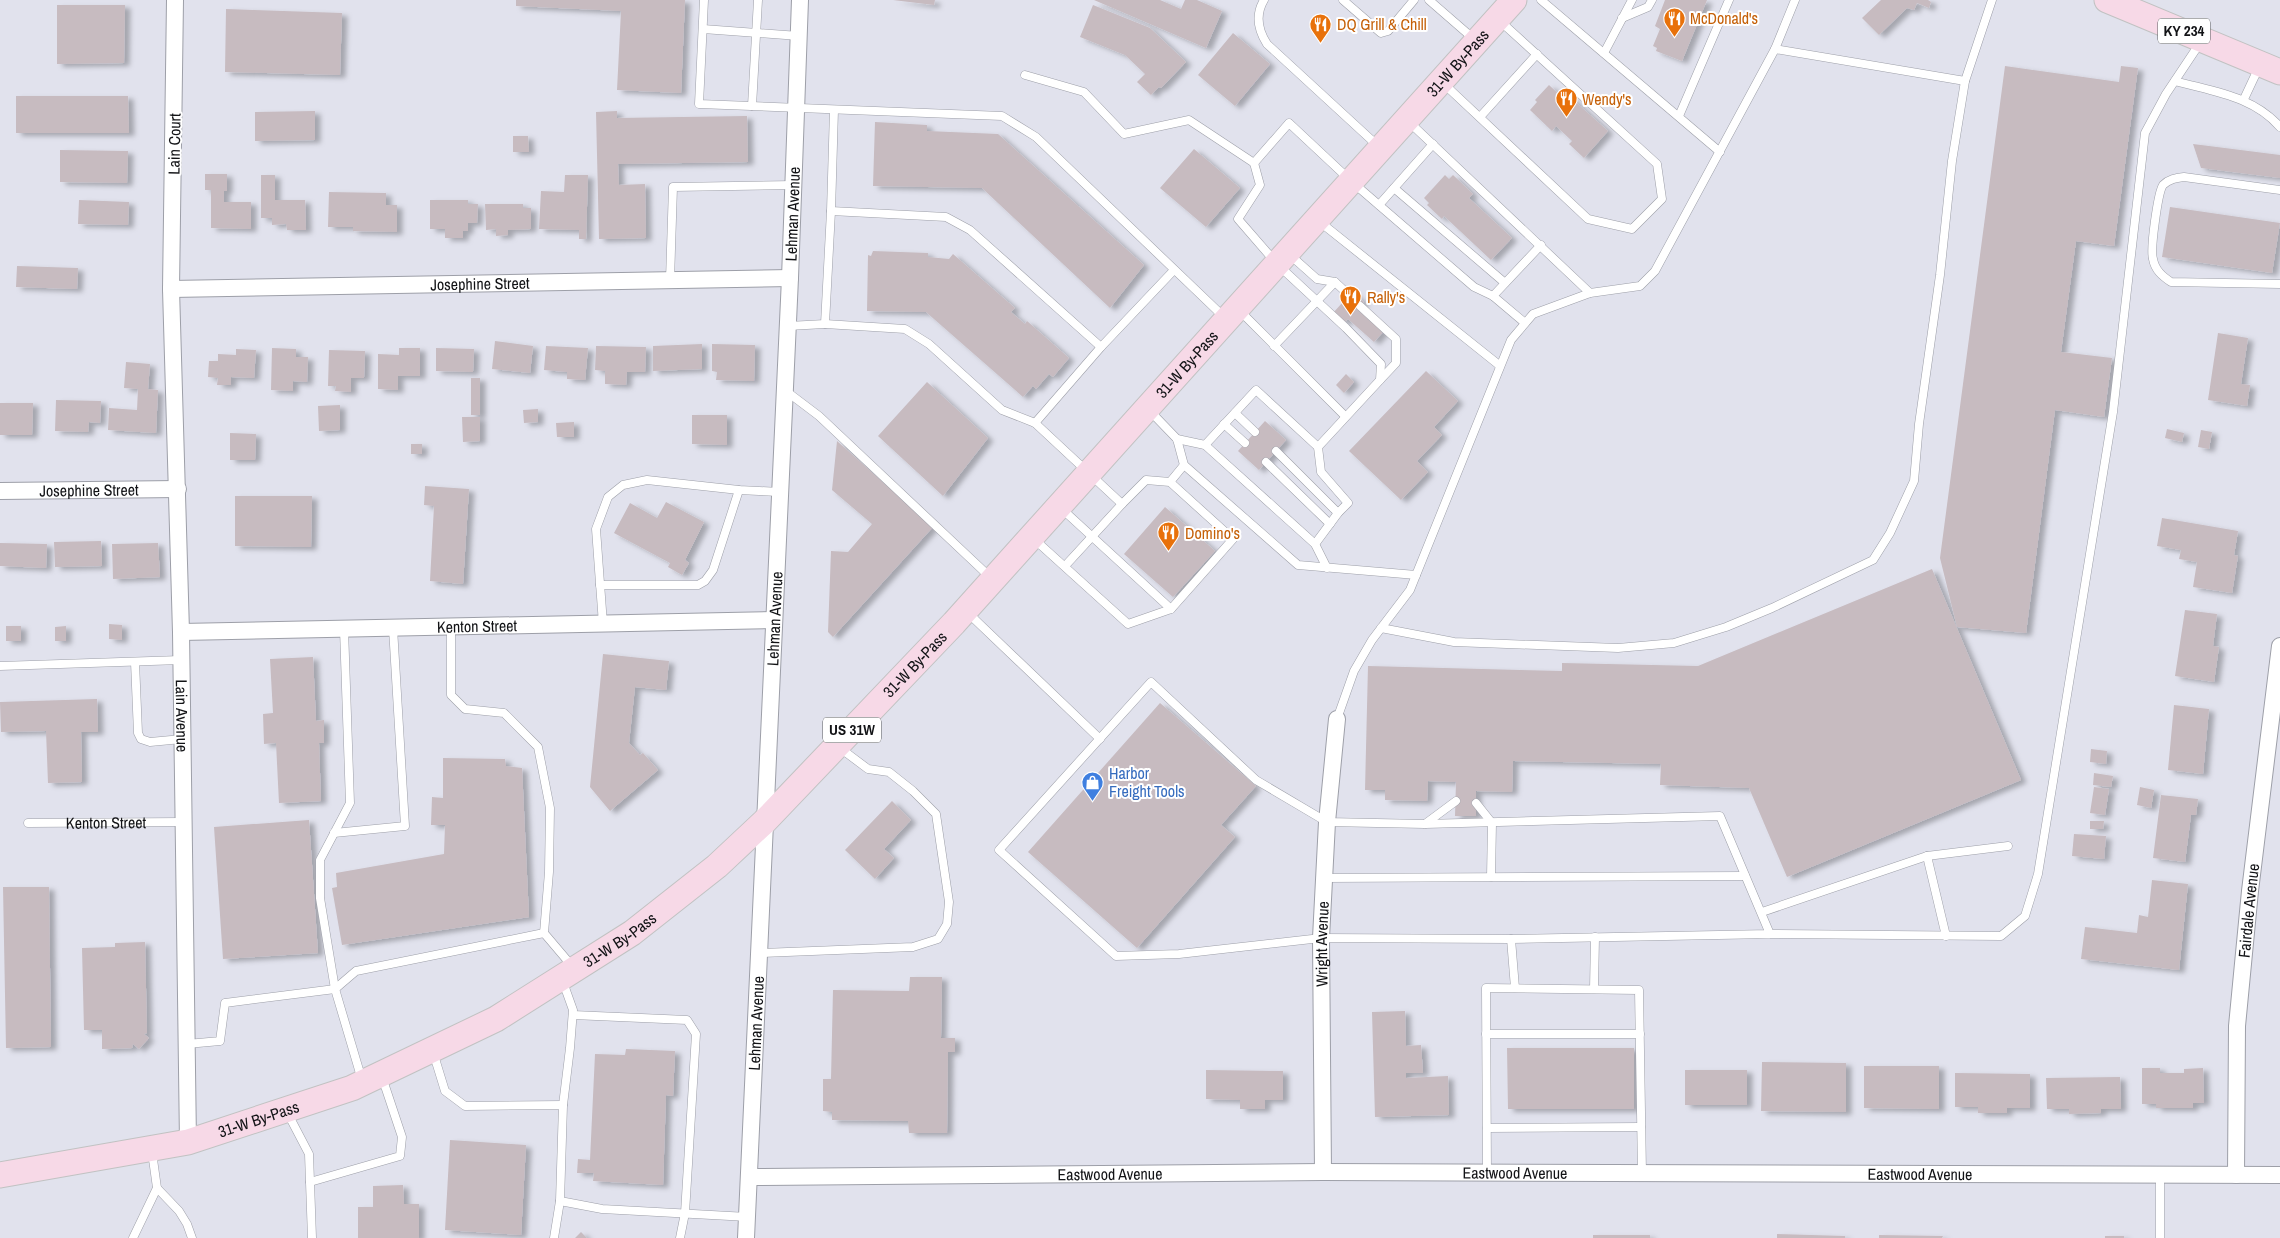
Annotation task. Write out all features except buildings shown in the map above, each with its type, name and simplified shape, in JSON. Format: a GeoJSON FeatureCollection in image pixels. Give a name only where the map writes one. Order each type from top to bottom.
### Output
{"type":"FeatureCollection","features":[{"type":"Feature","properties":{"kind":"main road","name":"31-W By-Pass"},"geometry":{"type":"LineString","coordinates":[[0,1175],[152,1150],[188,1142],[286,1110],[372,1078],[496,1019],[639,927],[718,866],[764,822],[965,611],[1514,0]]}},
{"type":"Feature","properties":{"kind":"main road","name":"KY 234"},"geometry":{"type":"LineString","coordinates":[[2106,0],[2270,68]]}},
{"type":"Feature","properties":{"kind":"street","name":"Lain Court"},"geometry":{"type":"LineString","coordinates":[[171,289],[174,0]]}},
{"type":"Feature","properties":{"kind":"street","name":"Lehman Avenue"},"geometry":{"type":"LineString","coordinates":[[746,1238],[788,326],[800,0]]}},
{"type":"Feature","properties":{"kind":"street","name":"Josephine Street"},"geometry":{"type":"LineString","coordinates":[[171,289],[790,278]]}},
{"type":"Feature","properties":{"kind":"street","name":"Lain Avenue"},"geometry":{"type":"LineString","coordinates":[[171,289],[181,632],[188,1142]]}},
{"type":"Feature","properties":{"kind":"street","name":"Josephine Street"},"geometry":{"type":"LineString","coordinates":[[0,491],[178,489]]}},
{"type":"Feature","properties":{"kind":"street","name":"Kenton Street"},"geometry":{"type":"LineString","coordinates":[[181,632],[774,620]]}},
{"type":"Feature","properties":{"kind":"street","name":"Fairdale Avenue"},"geometry":{"type":"LineString","coordinates":[[2236,1175],[2237,1026],[2250,891],[2280,646]]}},
{"type":"Feature","properties":{"kind":"street","name":"Wright Avenue"},"geometry":{"type":"LineString","coordinates":[[1323,1172],[1320,938],[1327,822],[1337,719]]}},
{"type":"Feature","properties":{"kind":"street","name":"Eastwood Avenue"},"geometry":{"type":"LineString","coordinates":[[750,1177],[1323,1172],[2280,1175]]}},
{"type":"Feature","properties":{"kind":"lane"},"geometry":{"type":"LineString","coordinates":[[704,0],[699,104],[1002,116],[1036,137],[1174,270],[1274,346],[1345,416]]}},
{"type":"Feature","properties":{"kind":"lane"},"geometry":{"type":"LineString","coordinates":[[752,106],[758,0]]}},
{"type":"Feature","properties":{"kind":"lane"},"geometry":{"type":"LineString","coordinates":[[1264,0],[1261,5],[1258,24],[1261,35],[1267,44],[1381,148]]}},
{"type":"Feature","properties":{"kind":"lane"},"geometry":{"type":"LineString","coordinates":[[1343,0],[1381,33],[1388,31],[1414,0]]}},
{"type":"Feature","properties":{"kind":"lane"},"geometry":{"type":"LineString","coordinates":[[1429,0],[1476,41]]}},
{"type":"Feature","properties":{"kind":"lane"},"geometry":{"type":"LineString","coordinates":[[1541,0],[1720,152]]}},
{"type":"Feature","properties":{"kind":"lane"},"geometry":{"type":"LineString","coordinates":[[1604,53],[1632,0]]}},
{"type":"Feature","properties":{"kind":"lane"},"geometry":{"type":"LineString","coordinates":[[1622,18],[1648,7],[1652,0]]}},
{"type":"Feature","properties":{"kind":"lane"},"geometry":{"type":"LineString","coordinates":[[1679,116],[1729,0]]}},
{"type":"Feature","properties":{"kind":"lane"},"geometry":{"type":"LineString","coordinates":[[1337,719],[1354,671],[1381,628],[1410,590],[1490,394],[1499,365],[1511,340],[1533,314],[1590,293],[1640,286],[1655,271],[1775,49],[1795,0]]}},
{"type":"Feature","properties":{"kind":"lane"},"geometry":{"type":"LineString","coordinates":[[1381,628],[1454,642],[1618,648],[1674,643],[1726,627],[1772,608],[1873,560],[1890,533],[1914,481],[1919,424],[1940,276],[1952,161],[1965,81],[1992,0]]}},
{"type":"Feature","properties":{"kind":"lane"},"geometry":{"type":"LineString","coordinates":[[1441,81],[1588,220],[1632,230],[1662,199],[1657,164],[1497,18]]}},
{"type":"Feature","properties":{"kind":"lane"},"geometry":{"type":"LineString","coordinates":[[702,29],[799,36]]}},
{"type":"Feature","properties":{"kind":"lane"},"geometry":{"type":"LineString","coordinates":[[1770,934],[1720,816],[1492,823],[1327,822],[1256,780],[1151,682],[1000,850],[1116,956],[1179,954],[1320,938],[1511,939],[1770,934],[2001,936],[2025,916],[2038,874],[2113,412],[2146,133],[2175,81],[2203,39]]}},
{"type":"Feature","properties":{"kind":"lane"},"geometry":{"type":"LineString","coordinates":[[1775,49],[1965,81]]}},
{"type":"Feature","properties":{"kind":"lane"},"geometry":{"type":"LineString","coordinates":[[1480,117],[1537,54]]}},
{"type":"Feature","properties":{"kind":"lane"},"geometry":{"type":"LineString","coordinates":[[2244,99],[2270,68]]}},
{"type":"Feature","properties":{"kind":"lane"},"geometry":{"type":"LineString","coordinates":[[1025,75],[1084,92],[1124,134],[1189,120],[1254,163],[1260,185],[1238,219],[1282,258],[1317,301],[1380,364],[1380,380]]}},
{"type":"Feature","properties":{"kind":"lane"},"geometry":{"type":"LineString","coordinates":[[2175,81],[2244,99],[2270,116],[2280,127]]}},
{"type":"Feature","properties":{"kind":"lane"},"geometry":{"type":"LineString","coordinates":[[825,324],[834,110]]}},
{"type":"Feature","properties":{"kind":"lane"},"geometry":{"type":"LineString","coordinates":[[1407,119],[1590,293]]}},
{"type":"Feature","properties":{"kind":"lane"},"geometry":{"type":"LineString","coordinates":[[1254,163],[1289,123],[1351,181],[1474,287],[1493,296],[1525,323]]}},
{"type":"Feature","properties":{"kind":"lane"},"geometry":{"type":"LineString","coordinates":[[1379,205],[1433,144]]}},
{"type":"Feature","properties":{"kind":"lane"},"geometry":{"type":"LineString","coordinates":[[2280,190],[2184,177],[2172,179],[2162,187],[2153,234],[2152,258],[2159,274],[2172,282],[2280,284]]}},
{"type":"Feature","properties":{"kind":"lane"},"geometry":{"type":"LineString","coordinates":[[670,280],[673,187],[794,185]]}},
{"type":"Feature","properties":{"kind":"lane"},"geometry":{"type":"LineString","coordinates":[[1394,188],[1505,283]]}},
{"type":"Feature","properties":{"kind":"lane"},"geometry":{"type":"LineString","coordinates":[[831,210],[946,217],[970,230],[1101,347]]}},
{"type":"Feature","properties":{"kind":"lane"},"geometry":{"type":"LineString","coordinates":[[1317,219],[1499,365]]}},
{"type":"Feature","properties":{"kind":"lane"},"geometry":{"type":"LineString","coordinates":[[1493,296],[1541,245]]}},
{"type":"Feature","properties":{"kind":"lane"},"geometry":{"type":"LineString","coordinates":[[1282,258],[1317,279],[1335,282],[1349,295]]}},
{"type":"Feature","properties":{"kind":"lane"},"geometry":{"type":"LineString","coordinates":[[1035,422],[1101,347],[1174,270]]}},
{"type":"Feature","properties":{"kind":"lane"},"geometry":{"type":"LineString","coordinates":[[1274,346],[1335,282]]}},
{"type":"Feature","properties":{"kind":"lane"},"geometry":{"type":"LineString","coordinates":[[1318,447],[1396,363],[1396,339],[1360,306]]}},
{"type":"Feature","properties":{"kind":"lane"},"geometry":{"type":"LineString","coordinates":[[788,326],[825,324],[905,329],[929,344],[1002,410],[1035,422],[1122,504]]}},
{"type":"Feature","properties":{"kind":"lane"},"geometry":{"type":"LineString","coordinates":[[785,389],[820,416],[993,580]]}},
{"type":"Feature","properties":{"kind":"lane"},"geometry":{"type":"LineString","coordinates":[[1205,445],[1256,390],[1318,447],[1321,472],[1348,503],[1338,513],[1315,544]]}},
{"type":"Feature","properties":{"kind":"lane"},"geometry":{"type":"LineString","coordinates":[[1147,408],[1176,439],[1184,465],[1298,565],[1416,576]]}},
{"type":"Feature","properties":{"kind":"lane"},"geometry":{"type":"LineString","coordinates":[[1235,413],[1256,432]]}},
{"type":"Feature","properties":{"kind":"lane"},"geometry":{"type":"LineString","coordinates":[[1224,424],[1245,443]]}},
{"type":"Feature","properties":{"kind":"lane"},"geometry":{"type":"LineString","coordinates":[[1176,439],[1205,445],[1315,544],[1327,568]]}},
{"type":"Feature","properties":{"kind":"lane"},"geometry":{"type":"LineString","coordinates":[[1276,451],[1338,513]]}},
{"type":"Feature","properties":{"kind":"lane"},"geometry":{"type":"LineString","coordinates":[[1266,462],[1330,524]]}},
{"type":"Feature","properties":{"kind":"lane"},"geometry":{"type":"LineString","coordinates":[[1170,482],[1184,465]]}},
{"type":"Feature","properties":{"kind":"lane"},"geometry":{"type":"LineString","coordinates":[[603,624],[596,529],[608,497],[623,485],[647,480],[739,490],[780,492]]}},
{"type":"Feature","properties":{"kind":"lane"},"geometry":{"type":"LineString","coordinates":[[1032,536],[1128,624],[1171,610],[1233,539],[1170,482],[1146,480],[1065,566]]}},
{"type":"Feature","properties":{"kind":"lane"},"geometry":{"type":"LineString","coordinates":[[600,585],[698,585],[705,581],[712,570],[739,490]]}},
{"type":"Feature","properties":{"kind":"lane"},"geometry":{"type":"LineString","coordinates":[[1059,506],[1171,610]]}},
{"type":"Feature","properties":{"kind":"lane"},"geometry":{"type":"LineString","coordinates":[[965,611],[1100,738]]}},
{"type":"Feature","properties":{"kind":"lane"},"geometry":{"type":"LineString","coordinates":[[451,627],[451,695],[465,709],[504,713],[538,747],[550,808],[549,872],[544,933],[568,974],[573,1010],[563,1105],[560,1201],[554,1238]]}},
{"type":"Feature","properties":{"kind":"lane"},"geometry":{"type":"LineString","coordinates":[[334,833],[405,826],[393,628]]}},
{"type":"Feature","properties":{"kind":"lane"},"geometry":{"type":"LineString","coordinates":[[310,1182],[400,1156],[402,1136],[372,1078],[335,989],[320,898],[320,860],[350,803],[344,629]]}},
{"type":"Feature","properties":{"kind":"lane"},"geometry":{"type":"LineString","coordinates":[[0,666],[181,660]]}},
{"type":"Feature","properties":{"kind":"lane"},"geometry":{"type":"LineString","coordinates":[[135,662],[138,733],[141,740],[150,742],[182,739]]}},
{"type":"Feature","properties":{"kind":"lane"},"geometry":{"type":"LineString","coordinates":[[759,953],[913,947],[938,939],[947,924],[949,902],[936,814],[913,791],[889,772],[868,769],[837,746]]}},
{"type":"Feature","properties":{"kind":"lane"},"geometry":{"type":"LineString","coordinates":[[1425,824],[1456,802]]}},
{"type":"Feature","properties":{"kind":"lane"},"geometry":{"type":"LineString","coordinates":[[1476,803],[1492,823],[1491,877]]}},
{"type":"Feature","properties":{"kind":"lane","name":"Kenton Street"},"geometry":{"type":"LineString","coordinates":[[28,823],[183,822]]}},
{"type":"Feature","properties":{"kind":"lane"},"geometry":{"type":"LineString","coordinates":[[1762,912],[1927,856],[2008,846]]}},
{"type":"Feature","properties":{"kind":"lane"},"geometry":{"type":"LineString","coordinates":[[1927,856],[1946,936]]}},
{"type":"Feature","properties":{"kind":"lane"},"geometry":{"type":"LineString","coordinates":[[1325,878],[1745,876]]}},
{"type":"Feature","properties":{"kind":"lane"},"geometry":{"type":"LineString","coordinates":[[187,1044],[220,1041],[225,1003],[335,989],[356,971],[544,933]]}},
{"type":"Feature","properties":{"kind":"lane"},"geometry":{"type":"LineString","coordinates":[[1594,989],[1595,936]]}},
{"type":"Feature","properties":{"kind":"lane"},"geometry":{"type":"LineString","coordinates":[[1511,939],[1515,988]]}},
{"type":"Feature","properties":{"kind":"lane"},"geometry":{"type":"LineString","coordinates":[[1487,1172],[1486,988],[1594,989],[1639,990],[1642,1174]]}},
{"type":"Feature","properties":{"kind":"lane"},"geometry":{"type":"LineString","coordinates":[[572,1015],[687,1020],[696,1034],[685,1213],[680,1238]]}},
{"type":"Feature","properties":{"kind":"lane"},"geometry":{"type":"LineString","coordinates":[[1486,1034],[1640,1034]]}},
{"type":"Feature","properties":{"kind":"lane"},"geometry":{"type":"LineString","coordinates":[[432,1050],[445,1091],[465,1106],[563,1105]]}},
{"type":"Feature","properties":{"kind":"lane"},"geometry":{"type":"LineString","coordinates":[[286,1110],[308,1154],[312,1238]]}},
{"type":"Feature","properties":{"kind":"lane"},"geometry":{"type":"LineString","coordinates":[[1486,1128],[1641,1127]]}},
{"type":"Feature","properties":{"kind":"lane"},"geometry":{"type":"LineString","coordinates":[[152,1150],[158,1188],[187,1224],[192,1238]]}},
{"type":"Feature","properties":{"kind":"lane"},"geometry":{"type":"LineString","coordinates":[[2160,1175],[2160,1238]]}},
{"type":"Feature","properties":{"kind":"lane"},"geometry":{"type":"LineString","coordinates":[[133,1238],[158,1188]]}},
{"type":"Feature","properties":{"kind":"lane"},"geometry":{"type":"LineString","coordinates":[[560,1201],[602,1208],[748,1217]]}},
{"type":"Feature","properties":{"kind":"place","name":"McDonald's"},"geometry":{"type":"Point","coordinates":[1674,37]}},
{"type":"Feature","properties":{"kind":"place","name":"DQ Grill & Chill"},"geometry":{"type":"Point","coordinates":[1321,43]}},
{"type":"Feature","properties":{"kind":"place","name":"Wendy's"},"geometry":{"type":"Point","coordinates":[1566,118]}},
{"type":"Feature","properties":{"kind":"place","name":"Rally's"},"geometry":{"type":"Point","coordinates":[1351,316]}},
{"type":"Feature","properties":{"kind":"place","name":"Domino's"},"geometry":{"type":"Point","coordinates":[1169,552]}},
{"type":"Feature","properties":{"kind":"place","name":"Harbor Freight Tools"},"geometry":{"type":"Point","coordinates":[1093,801]}}]}
